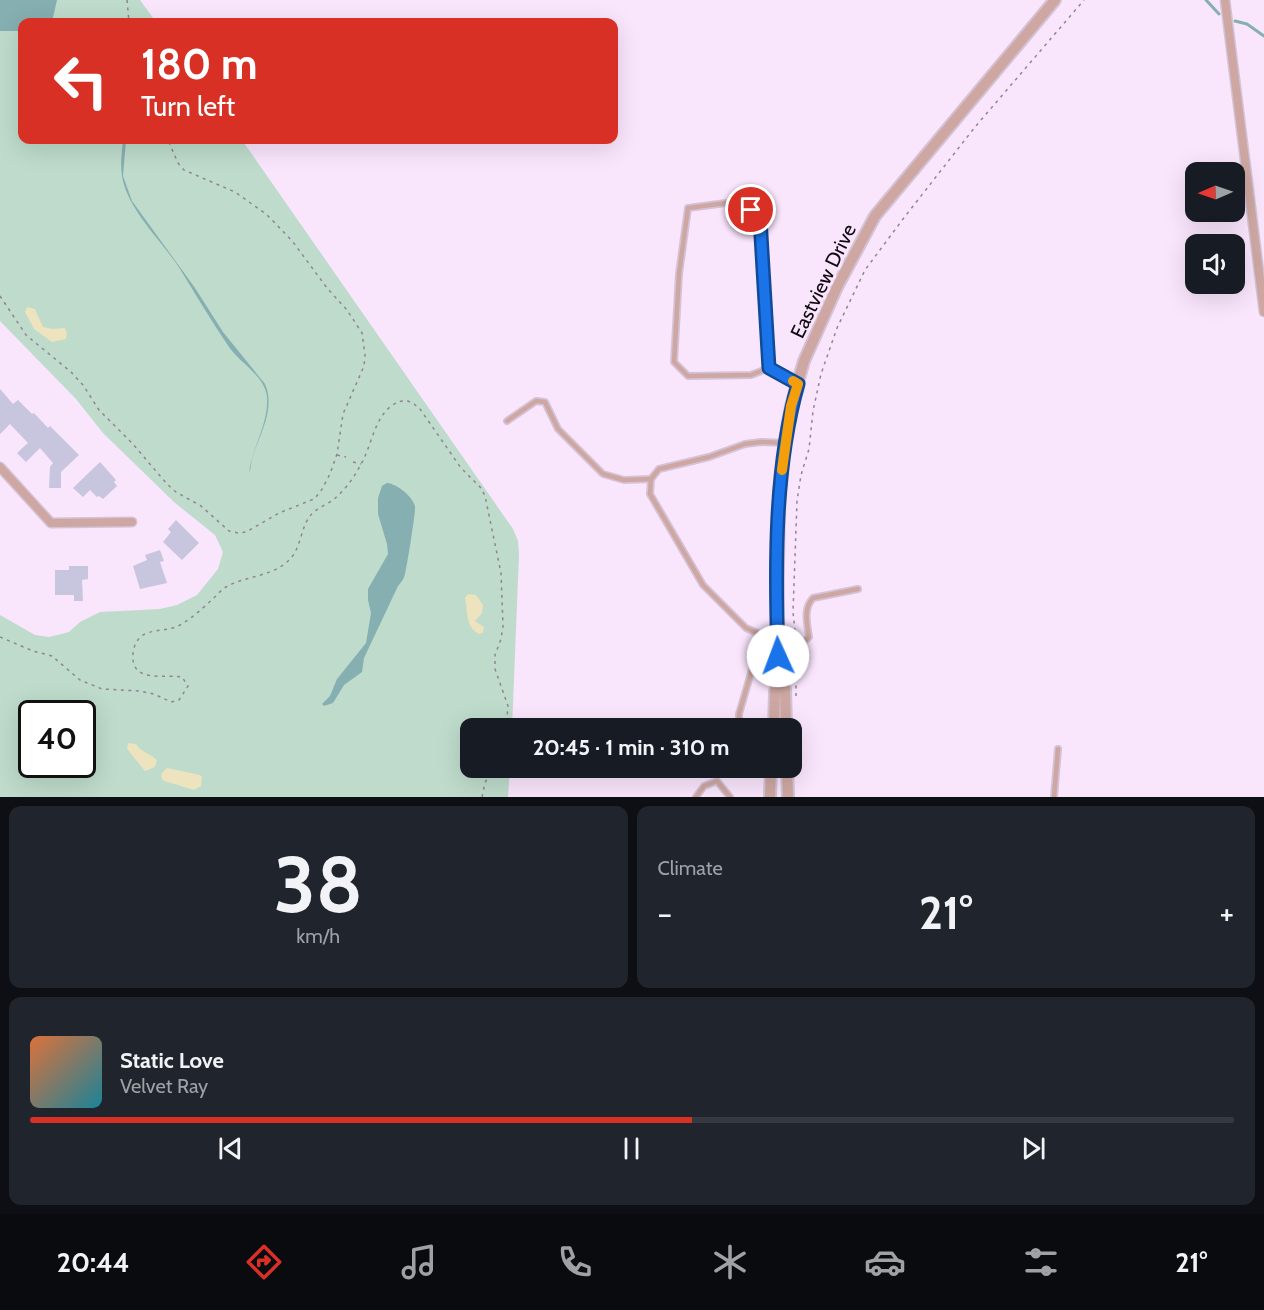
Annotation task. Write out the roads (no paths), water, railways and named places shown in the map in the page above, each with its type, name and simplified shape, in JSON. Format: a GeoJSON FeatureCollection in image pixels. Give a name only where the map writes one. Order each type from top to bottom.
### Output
{"type":"FeatureCollection","features":[{"type":"Feature","properties":{"kind":"street","name":"Eastview Drive"},"geometry":{"type":"LineString","coordinates":[[774,718],[775,692],[779,676],[777,635],[779,496],[791,406],[804,361],[837,287],[875,216],[1055,0]]}},
{"type":"Feature","properties":{"kind":"street"},"geometry":{"type":"LineString","coordinates":[[1225,0],[1264,312]]}},
{"type":"Feature","properties":{"kind":"street"},"geometry":{"type":"LineString","coordinates":[[0,467],[51,523],[132,522]]}},
{"type":"Feature","properties":{"kind":"street","name":"Eastview Drive"},"geometry":{"type":"LineString","coordinates":[[779,676],[785,689],[789,718]]}},
{"type":"Feature","properties":{"kind":"street"},"geometry":{"type":"LineString","coordinates":[[770,797],[771,778]]}},
{"type":"Feature","properties":{"kind":"street"},"geometry":{"type":"LineString","coordinates":[[788,797],[791,778]]}},
{"type":"Feature","properties":{"kind":"lane"},"geometry":{"type":"LineString","coordinates":[[741,201],[760,219],[769,368],[751,375],[688,376],[674,362],[679,274],[688,208],[741,201]]}},
{"type":"Feature","properties":{"kind":"lane"},"geometry":{"type":"LineString","coordinates":[[769,368],[798,384]]}},
{"type":"Feature","properties":{"kind":"lane"},"geometry":{"type":"LineString","coordinates":[[507,421],[536,401],[545,402],[558,429],[603,474],[624,480],[651,479]]}},
{"type":"Feature","properties":{"kind":"lane"},"geometry":{"type":"LineString","coordinates":[[785,443],[761,441],[732,447],[709,457],[659,469],[651,479],[650,494],[703,585],[746,628],[762,635],[777,635],[805,641],[809,637],[806,619],[808,603],[813,598],[858,589]]}},
{"type":"Feature","properties":{"kind":"lane"},"geometry":{"type":"LineString","coordinates":[[739,718],[762,635]]}},
{"type":"Feature","properties":{"kind":"lane"},"geometry":{"type":"LineString","coordinates":[[1054,797],[1058,749]]}},
{"type":"Feature","properties":{"kind":"lane"},"geometry":{"type":"LineString","coordinates":[[696,797],[704,786],[717,781],[730,797]]}},
{"type":"Feature","properties":{"kind":"waterway"},"geometry":{"type":"LineString","coordinates":[[1206,0],[1219,14]]}},
{"type":"Feature","properties":{"kind":"waterway"},"geometry":{"type":"LineString","coordinates":[[1235,21],[1247,24],[1264,36]]}}]}
